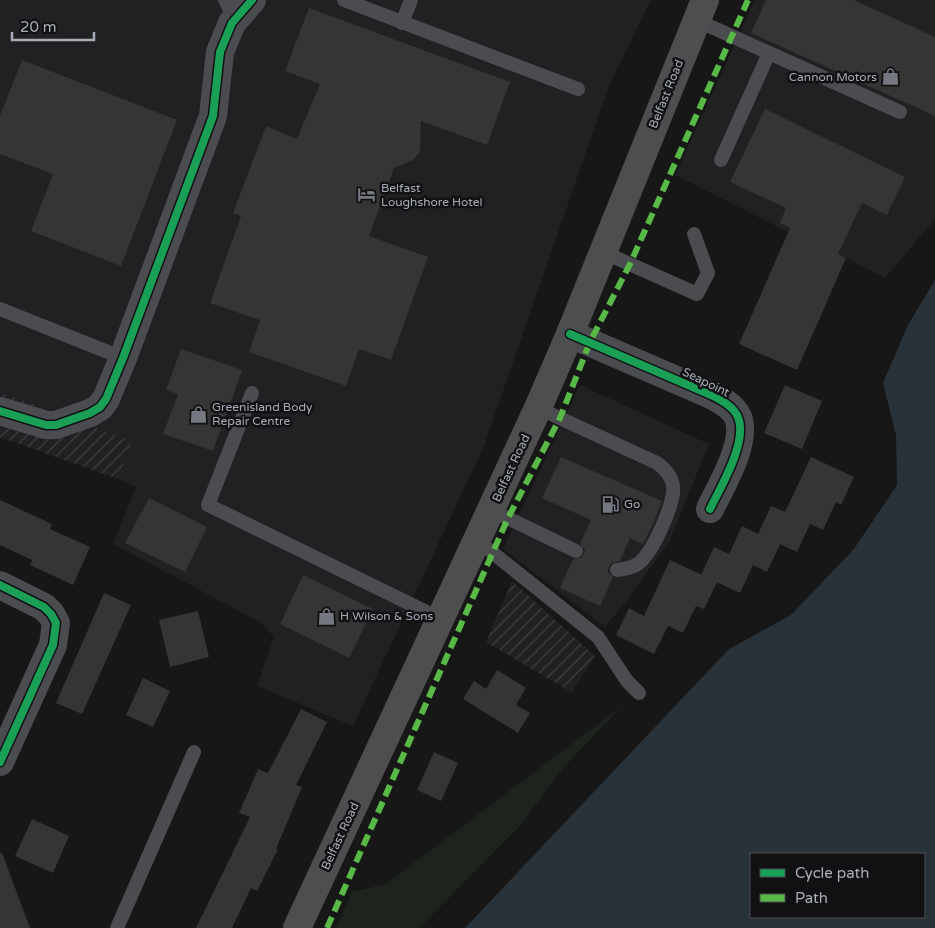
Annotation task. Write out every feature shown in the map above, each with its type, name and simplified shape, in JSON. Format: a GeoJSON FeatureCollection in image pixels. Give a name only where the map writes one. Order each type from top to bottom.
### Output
{"type":"FeatureCollection","features":[{"type":"Feature","properties":{"kind":"highway","name":"Belfast Road"},"geometry":{"type":"LineString","coordinates":[[297,928],[538,408],[570,334],[700,10]]}},
{"type":"Feature","properties":{"kind":"street"},"geometry":{"type":"LineString","coordinates":[[0,411],[46,425],[65,423],[90,413],[100,407],[106,399],[213,116],[220,52],[228,11],[252,0]]}},
{"type":"Feature","properties":{"kind":"street","name":"Seapoint"},"geometry":{"type":"LineString","coordinates":[[570,334],[711,395],[725,403],[734,412],[738,418],[740,428],[738,442],[710,509]]}},
{"type":"Feature","properties":{"kind":"street"},"geometry":{"type":"LineString","coordinates":[[0,586],[44,607],[56,623],[52,645],[0,762]]}},
{"type":"Feature","properties":{"kind":"lane"},"geometry":{"type":"LineString","coordinates":[[344,0],[578,89]]}},
{"type":"Feature","properties":{"kind":"lane"},"geometry":{"type":"LineString","coordinates":[[402,23],[411,0]]}},
{"type":"Feature","properties":{"kind":"lane"},"geometry":{"type":"LineString","coordinates":[[700,10],[769,53],[900,112]]}},
{"type":"Feature","properties":{"kind":"lane"},"geometry":{"type":"LineString","coordinates":[[722,160],[769,53]]}},
{"type":"Feature","properties":{"kind":"lane"},"geometry":{"type":"LineString","coordinates":[[603,252],[697,294],[708,273],[694,234]]}},
{"type":"Feature","properties":{"kind":"lane"},"geometry":{"type":"LineString","coordinates":[[0,309],[123,358]]}},
{"type":"Feature","properties":{"kind":"lane"},"geometry":{"type":"LineString","coordinates":[[252,393],[208,505],[441,619]]}},
{"type":"Feature","properties":{"kind":"lane"},"geometry":{"type":"LineString","coordinates":[[538,408],[657,463],[669,475],[673,484],[671,504],[652,546],[638,564],[628,569],[617,570]]}},
{"type":"Feature","properties":{"kind":"lane"},"geometry":{"type":"LineString","coordinates":[[491,510],[576,551]]}},
{"type":"Feature","properties":{"kind":"lane"},"geometry":{"type":"LineString","coordinates":[[478,541],[598,637],[627,681],[639,693]]}},
{"type":"Feature","properties":{"kind":"lane"},"geometry":{"type":"LineString","coordinates":[[117,928],[194,752]]}},
{"type":"Feature","properties":{"kind":"shaded area"},"geometry":{"type":"Polygon","coordinates":[[[0,0],[651,0],[613,77],[603,103],[484,446],[353,726],[257,686],[274,637],[260,622],[113,544],[136,487],[118,479],[131,441],[0,392],[0,0]]]}},
{"type":"Feature","properties":{"kind":"shaded area"},"geometry":{"type":"Polygon","coordinates":[[[755,0],[935,0],[935,219],[885,278],[675,175],[755,0]]]}},
{"type":"Feature","properties":{"kind":"shaded area"},"geometry":{"type":"Polygon","coordinates":[[[935,280],[935,928],[465,928],[729,649],[791,615],[854,549],[897,485],[896,435],[883,383],[908,325],[935,280]]]}},
{"type":"Feature","properties":{"kind":"shaded area"},"geometry":{"type":"Polygon","coordinates":[[[580,385],[709,444],[670,540],[629,598],[605,627],[503,549],[580,385]]]}},
{"type":"Feature","properties":{"kind":"shaded area"},"geometry":{"type":"Polygon","coordinates":[[[0,392],[132,441],[118,479],[0,437],[0,392]]]}},
{"type":"Feature","properties":{"kind":"shaded area"},"geometry":{"type":"Polygon","coordinates":[[[512,581],[595,656],[571,692],[486,642],[512,581]]]}},
{"type":"Feature","properties":{"kind":"shaded area"},"geometry":{"type":"Polygon","coordinates":[[[622,706],[563,768],[519,827],[419,928],[336,928],[352,892],[386,884],[622,706]]]}},
{"type":"Feature","properties":{"kind":"building","name":"Cannon Motors"},"geometry":{"type":"Polygon","coordinates":[[[766,0],[854,0],[935,37],[935,116],[751,33],[766,0]]]}},
{"type":"Feature","properties":{"kind":"building"},"geometry":{"type":"Polygon","coordinates":[[[309,8],[510,82],[487,145],[421,121],[420,152],[413,160],[394,168],[369,236],[428,257],[391,360],[359,349],[346,386],[249,352],[260,320],[210,303],[241,216],[233,213],[266,126],[297,139],[320,84],[285,71],[309,8]]]}},
{"type":"Feature","properties":{"kind":"building"},"geometry":{"type":"Polygon","coordinates":[[[22,60],[177,120],[121,266],[31,231],[53,174],[0,154],[0,116],[22,60]]]}},
{"type":"Feature","properties":{"kind":"building"},"geometry":{"type":"Polygon","coordinates":[[[765,109],[905,177],[887,215],[862,203],[838,254],[846,258],[797,370],[739,344],[790,228],[780,223],[786,208],[730,182],[765,109]]]}},
{"type":"Feature","properties":{"kind":"building","name":"Greenisland Body Repair Centre"},"geometry":{"type":"Polygon","coordinates":[[[181,349],[242,370],[213,451],[163,434],[178,394],[166,390],[181,349]]]}},
{"type":"Feature","properties":{"kind":"building"},"geometry":{"type":"Polygon","coordinates":[[[785,385],[822,401],[802,449],[764,433],[785,385]]]}},
{"type":"Feature","properties":{"kind":"building"},"geometry":{"type":"Polygon","coordinates":[[[561,457],[662,501],[643,544],[630,538],[620,561],[609,566],[608,572],[613,577],[600,606],[560,588],[573,559],[580,558],[584,554],[585,550],[580,544],[591,520],[542,498],[561,457]]]}},
{"type":"Feature","properties":{"kind":"building"},"geometry":{"type":"Polygon","coordinates":[[[811,457],[854,477],[841,505],[836,502],[823,530],[810,524],[797,552],[780,544],[767,572],[753,565],[740,593],[701,575],[714,547],[729,554],[742,526],[758,534],[771,506],[785,512],[811,457]]]}},
{"type":"Feature","properties":{"kind":"building"},"geometry":{"type":"Polygon","coordinates":[[[149,498],[207,527],[185,572],[125,543],[149,498]]]}},
{"type":"Feature","properties":{"kind":"building"},"geometry":{"type":"Polygon","coordinates":[[[0,500],[52,524],[50,529],[90,547],[73,585],[30,565],[32,560],[0,545],[0,500]]]}},
{"type":"Feature","properties":{"kind":"building"},"geometry":{"type":"Polygon","coordinates":[[[670,560],[717,582],[704,609],[696,606],[683,633],[668,626],[654,654],[616,635],[629,608],[644,616],[670,560]]]}},
{"type":"Feature","properties":{"kind":"building","name":"H Wilson & Sons"},"geometry":{"type":"Polygon","coordinates":[[[303,575],[373,609],[349,658],[280,624],[303,575]]]}},
{"type":"Feature","properties":{"kind":"building"},"geometry":{"type":"Polygon","coordinates":[[[104,593],[131,605],[82,714],[56,703],[104,593]]]}},
{"type":"Feature","properties":{"kind":"building"},"geometry":{"type":"Polygon","coordinates":[[[198,611],[209,657],[170,667],[159,620],[198,611]]]}},
{"type":"Feature","properties":{"kind":"building"},"geometry":{"type":"Polygon","coordinates":[[[497,670],[526,688],[516,705],[530,713],[518,733],[463,699],[474,681],[486,689],[497,670]]]}},
{"type":"Feature","properties":{"kind":"building"},"geometry":{"type":"Polygon","coordinates":[[[143,678],[170,691],[153,727],[126,715],[143,678]]]}},
{"type":"Feature","properties":{"kind":"building"},"geometry":{"type":"Polygon","coordinates":[[[301,709],[327,722],[296,785],[302,787],[276,849],[278,849],[257,891],[251,888],[232,928],[196,928],[250,817],[239,813],[258,769],[268,773],[301,709]]]}},
{"type":"Feature","properties":{"kind":"building"},"geometry":{"type":"Polygon","coordinates":[[[434,752],[458,763],[441,801],[417,790],[434,752]]]}},
{"type":"Feature","properties":{"kind":"building"},"geometry":{"type":"Polygon","coordinates":[[[32,819],[69,836],[53,873],[15,856],[32,819]]]}},
{"type":"Feature","properties":{"kind":"building"},"geometry":{"type":"Polygon","coordinates":[[[0,853],[2,853],[30,928],[0,928],[0,853]]]}},
{"type":"Feature","properties":{"kind":"marked path"},"geometry":{"type":"LineString","coordinates":[[327,928],[508,518],[560,418],[590,342],[630,264],[748,0]]}},
{"type":"Feature","properties":{"kind":"cycle path"},"geometry":{"type":"LineString","coordinates":[[0,411],[46,425],[56,425],[90,413],[100,407],[106,399],[213,116],[220,52],[232,23],[252,0]]}},
{"type":"Feature","properties":{"kind":"cycle path"},"geometry":{"type":"LineString","coordinates":[[570,334],[711,395],[723,401],[733,410],[738,417],[740,427],[739,439],[732,464],[710,509]]}},
{"type":"Feature","properties":{"kind":"cycle path"},"geometry":{"type":"LineString","coordinates":[[0,585],[44,607],[56,623],[53,645],[0,762]]}},
{"type":"Feature","properties":{"kind":"place","name":"Cannon Motors"},"geometry":{"type":"Point","coordinates":[891,77]}},
{"type":"Feature","properties":{"kind":"place","name":"Belfast Loughshore Hotel"},"geometry":{"type":"Point","coordinates":[367,195]}},
{"type":"Feature","properties":{"kind":"place","name":"Greenisland Body Repair Centre"},"geometry":{"type":"Point","coordinates":[198,414]}},
{"type":"Feature","properties":{"kind":"place","name":"Go"},"geometry":{"type":"Point","coordinates":[610,504]}},
{"type":"Feature","properties":{"kind":"place","name":"H Wilson & Sons"},"geometry":{"type":"Point","coordinates":[326,616]}}]}
